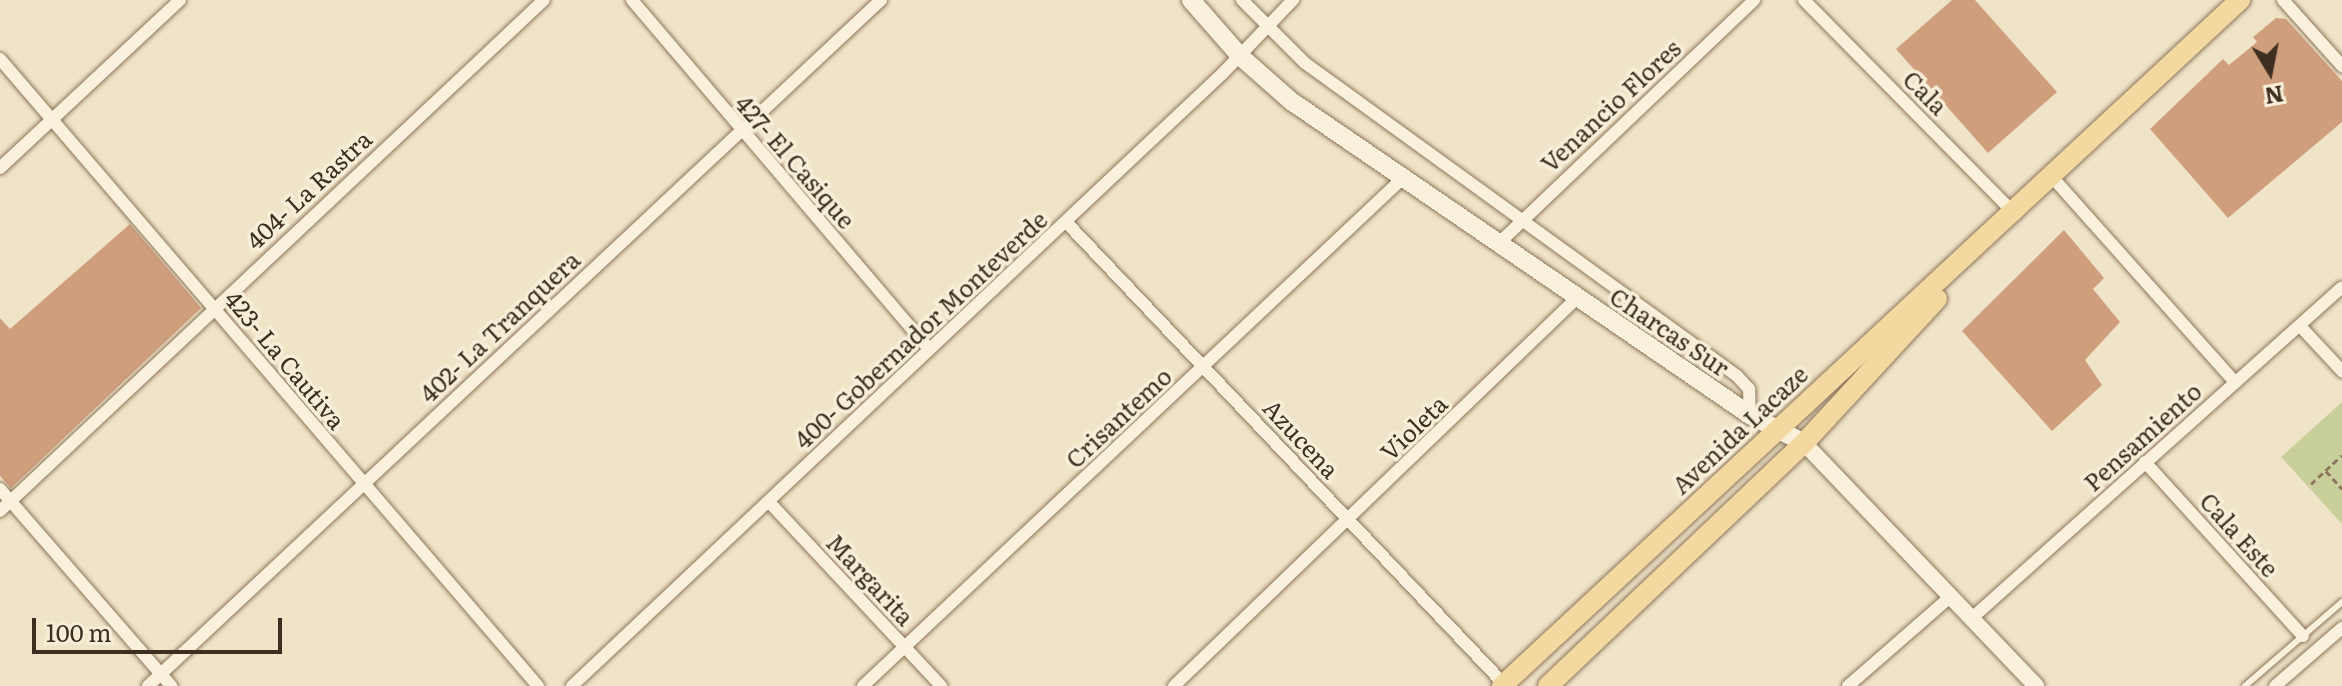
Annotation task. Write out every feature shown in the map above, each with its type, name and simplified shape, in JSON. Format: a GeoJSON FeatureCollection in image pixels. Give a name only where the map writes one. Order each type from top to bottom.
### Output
{"type":"FeatureCollection","features":[{"type":"Feature","properties":{"kind":"main road","name":"Charcas Sur"},"geometry":{"type":"LineString","coordinates":[[1191,0],[1240,56],[1291,101],[1750,415],[1804,443]]}},
{"type":"Feature","properties":{"kind":"main road","name":"Avenida Lacaze"},"geometry":{"type":"LineString","coordinates":[[1503,685],[1775,429],[2015,214],[2240,0]]}},
{"type":"Feature","properties":{"kind":"main road","name":"Avenida Lacaze"},"geometry":{"type":"LineString","coordinates":[[1548,686],[1804,443],[2015,214]]}},
{"type":"Feature","properties":{"kind":"street"},"geometry":{"type":"LineString","coordinates":[[0,168],[180,0]]}},
{"type":"Feature","properties":{"kind":"street","name":"404- La Rastra"},"geometry":{"type":"LineString","coordinates":[[0,511],[544,0]]}},
{"type":"Feature","properties":{"kind":"street","name":"427- El Casique"},"geometry":{"type":"LineString","coordinates":[[632,0],[929,349]]}},
{"type":"Feature","properties":{"kind":"street","name":"402- La Tranquera"},"geometry":{"type":"LineString","coordinates":[[148,686],[881,0]]}},
{"type":"Feature","properties":{"kind":"street"},"geometry":{"type":"LineString","coordinates":[[1242,0],[1305,63],[1405,132],[1519,221],[1737,376],[1749,389],[1750,415]]}},
{"type":"Feature","properties":{"kind":"street","name":"400- Gobernador Monteverde"},"geometry":{"type":"LineString","coordinates":[[572,686],[1066,222],[1240,56],[1265,26],[1293,0]]}},
{"type":"Feature","properties":{"kind":"street","name":"Venancio Flores"},"geometry":{"type":"LineString","coordinates":[[1498,244],[1754,0]]}},
{"type":"Feature","properties":{"kind":"street","name":"Cala"},"geometry":{"type":"LineString","coordinates":[[1804,0],[2015,214]]}},
{"type":"Feature","properties":{"kind":"street"},"geometry":{"type":"LineString","coordinates":[[2283,0],[2342,66]]}},
{"type":"Feature","properties":{"kind":"street","name":"423- La Cautiva"},"geometry":{"type":"LineString","coordinates":[[0,59],[214,307],[362,485],[538,686]]}},
{"type":"Feature","properties":{"kind":"street"},"geometry":{"type":"LineString","coordinates":[[2053,178],[2235,382]]}},
{"type":"Feature","properties":{"kind":"street","name":"Crisantemo"},"geometry":{"type":"LineString","coordinates":[[863,686],[1402,179]]}},
{"type":"Feature","properties":{"kind":"street","name":"Azucena"},"geometry":{"type":"LineString","coordinates":[[1066,222],[1503,685]]}},
{"type":"Feature","properties":{"kind":"street","name":"Pensamiento"},"geometry":{"type":"LineString","coordinates":[[1972,618],[2342,287]]}},
{"type":"Feature","properties":{"kind":"street","name":"Violeta"},"geometry":{"type":"LineString","coordinates":[[1174,686],[1578,297]]}},
{"type":"Feature","properties":{"kind":"street"},"geometry":{"type":"LineString","coordinates":[[2300,326],[2342,371]]}},
{"type":"Feature","properties":{"kind":"street","name":"Charcas Sur"},"geometry":{"type":"LineString","coordinates":[[1804,443],[2036,686]]}},
{"type":"Feature","properties":{"kind":"street","name":"Cala Este"},"geometry":{"type":"LineString","coordinates":[[2145,462],[2303,636]]}},
{"type":"Feature","properties":{"kind":"street"},"geometry":{"type":"LineString","coordinates":[[0,489],[171,686]]}},
{"type":"Feature","properties":{"kind":"street","name":"Margarita"},"geometry":{"type":"LineString","coordinates":[[769,502],[941,686]]}},
{"type":"Feature","properties":{"kind":"street"},"geometry":{"type":"LineString","coordinates":[[1848,686],[1951,596]]}},
{"type":"Feature","properties":{"kind":"street"},"geometry":{"type":"LineString","coordinates":[[2275,686],[2342,628]]}},
{"type":"Feature","properties":{"kind":"lane"},"geometry":{"type":"LineString","coordinates":[[2245,686],[2342,602]]}},
{"type":"Feature","properties":{"kind":"path"},"geometry":{"type":"LineString","coordinates":[[2311,484],[2342,455]]}},
{"type":"Feature","properties":{"kind":"path"},"geometry":{"type":"LineString","coordinates":[[2326,470],[2342,489]]}},
{"type":"Feature","properties":{"kind":"green space"},"geometry":{"type":"Polygon","coordinates":[[[2342,402],[2342,524],[2281,457],[2342,402]]]}},
{"type":"Feature","properties":{"kind":"building"},"geometry":{"type":"Polygon","coordinates":[[[1952,0],[1975,0],[2057,92],[1988,153],[1896,49],[1952,0]]]}},
{"type":"Feature","properties":{"kind":"building"},"geometry":{"type":"Polygon","coordinates":[[[2276,18],[2286,19],[2342,81],[2342,122],[2228,218],[2150,129],[2223,59],[2229,65],[2257,42],[2253,37],[2276,18]]]}},
{"type":"Feature","properties":{"kind":"building"},"geometry":{"type":"Polygon","coordinates":[[[130,224],[201,308],[11,488],[0,476],[0,318],[10,329],[130,224]]]}},
{"type":"Feature","properties":{"kind":"building"},"geometry":{"type":"Polygon","coordinates":[[[2064,230],[2104,278],[2093,289],[2120,322],[2085,360],[2102,385],[2052,431],[1962,331],[2064,230]]]}}]}
